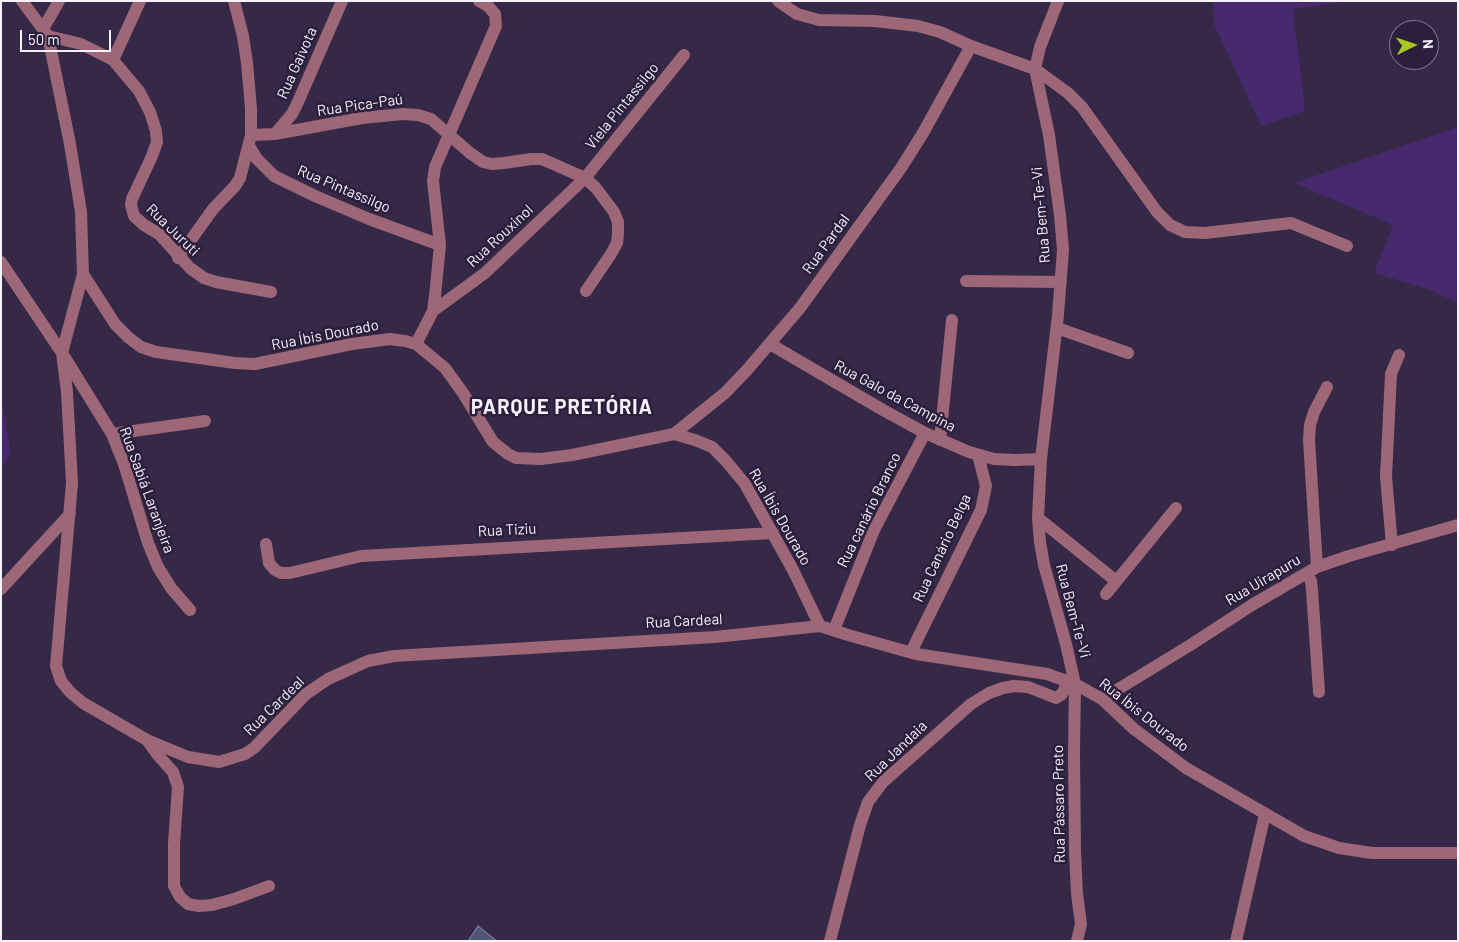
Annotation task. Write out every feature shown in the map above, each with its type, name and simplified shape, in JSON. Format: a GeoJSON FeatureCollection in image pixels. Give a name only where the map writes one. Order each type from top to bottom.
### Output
{"type":"FeatureCollection","features":[{"type":"Feature","properties":{"kind":"street","name":"Rua Íbis Dourado"},"geometry":{"type":"LineString","coordinates":[[22,1],[46,33],[70,144],[80,212],[83,274],[115,324],[141,347],[156,352],[255,364],[378,340],[398,340],[416,344],[445,368],[493,442],[516,458],[572,455],[674,434],[695,440],[712,447],[745,484],[820,626],[911,652],[1047,674],[1071,683],[1102,699],[1134,729],[1186,768],[1304,836],[1339,848],[1372,853],[1458,853]]}},
{"type":"Feature","properties":{"kind":"street"},"geometry":{"type":"LineString","coordinates":[[59,1],[46,33],[81,44],[113,60],[140,1]]}},
{"type":"Feature","properties":{"kind":"street"},"geometry":{"type":"LineString","coordinates":[[178,258],[213,209],[240,178],[250,140],[251,108],[244,36],[234,1]]}},
{"type":"Feature","properties":{"kind":"street","name":"Rua Gaivota"},"geometry":{"type":"LineString","coordinates":[[275,134],[292,114],[342,1]]}},
{"type":"Feature","properties":{"kind":"street"},"geometry":{"type":"LineString","coordinates":[[416,344],[433,311],[440,245],[433,181],[435,167],[496,26],[495,14],[488,6],[479,1]]}},
{"type":"Feature","properties":{"kind":"street"},"geometry":{"type":"LineString","coordinates":[[778,1],[798,14],[819,20],[875,21],[918,26],[940,32],[970,46],[1035,69],[1068,93],[1082,107],[1157,212],[1170,225],[1178,229],[1185,232],[1205,233],[1291,223],[1347,246]]}},
{"type":"Feature","properties":{"kind":"street"},"geometry":{"type":"LineString","coordinates":[[1035,69],[1040,47],[1058,1]]}},
{"type":"Feature","properties":{"kind":"street","name":"Rua Pardal"},"geometry":{"type":"LineString","coordinates":[[674,434],[725,393],[800,308],[901,168],[923,133],[970,46]]}},
{"type":"Feature","properties":{"kind":"street","name":"Viela Pintassilgo"},"geometry":{"type":"LineString","coordinates":[[585,178],[684,55]]}},
{"type":"Feature","properties":{"kind":"street","name":"Rua Juruti"},"geometry":{"type":"LineString","coordinates":[[113,60],[139,91],[150,112],[156,131],[157,142],[132,199],[131,211],[138,221],[164,239],[178,258],[204,278],[271,292]]}},
{"type":"Feature","properties":{"kind":"street","name":"Rua Bem-Te-Vi"},"geometry":{"type":"LineString","coordinates":[[1035,69],[1049,135],[1063,250],[1057,328],[1041,459],[1038,518],[1044,565],[1066,644],[1071,683]]}},
{"type":"Feature","properties":{"kind":"street","name":"Rua Pica-Paú"},"geometry":{"type":"LineString","coordinates":[[250,140],[362,118],[418,114],[431,119],[449,136],[483,162],[498,164],[542,159],[585,178],[603,196],[614,212],[618,222],[617,243],[586,291]]}},
{"type":"Feature","properties":{"kind":"street","name":"Rua Pintassilgo"},"geometry":{"type":"LineString","coordinates":[[250,140],[257,159],[274,176],[333,204],[440,245]]}},
{"type":"Feature","properties":{"kind":"street","name":"Rua Rouxinol"},"geometry":{"type":"LineString","coordinates":[[433,311],[485,273],[585,178]]}},
{"type":"Feature","properties":{"kind":"street","name":"Rua Sabiá Laranjeira"},"geometry":{"type":"LineString","coordinates":[[1,262],[62,353],[112,434],[122,459],[154,559],[170,588],[190,610]]}},
{"type":"Feature","properties":{"kind":"street","name":"Rua Cardeal"},"geometry":{"type":"LineString","coordinates":[[83,274],[62,353],[67,392],[72,483],[56,666],[61,681],[83,703],[147,740],[188,757],[219,762],[229,760],[254,748],[306,694],[328,679],[368,661],[394,656],[715,636],[820,626]]}},
{"type":"Feature","properties":{"kind":"street"},"geometry":{"type":"LineString","coordinates":[[966,281],[1061,282]]}},
{"type":"Feature","properties":{"kind":"street"},"geometry":{"type":"LineString","coordinates":[[940,440],[952,320]]}},
{"type":"Feature","properties":{"kind":"street"},"geometry":{"type":"LineString","coordinates":[[1057,328],[1128,353]]}},
{"type":"Feature","properties":{"kind":"street","name":"Rua Galo da Campina"},"geometry":{"type":"LineString","coordinates":[[770,344],[883,410],[940,440],[978,455],[994,459],[1041,459]]}},
{"type":"Feature","properties":{"kind":"street"},"geometry":{"type":"LineString","coordinates":[[1392,544],[1386,477],[1392,374],[1399,355]]}},
{"type":"Feature","properties":{"kind":"street"},"geometry":{"type":"LineString","coordinates":[[1319,692],[1311,581],[1309,440],[1310,425],[1314,412],[1327,387]]}},
{"type":"Feature","properties":{"kind":"street"},"geometry":{"type":"LineString","coordinates":[[112,434],[205,421]]}},
{"type":"Feature","properties":{"kind":"street","name":"Rua canário Branco"},"geometry":{"type":"LineString","coordinates":[[834,630],[874,530],[925,433]]}},
{"type":"Feature","properties":{"kind":"street","name":"Rua Canário Belga"},"geometry":{"type":"LineString","coordinates":[[911,652],[981,510],[986,486],[978,455]]}},
{"type":"Feature","properties":{"kind":"street"},"geometry":{"type":"LineString","coordinates":[[1106,594],[1176,508]]}},
{"type":"Feature","properties":{"kind":"street"},"geometry":{"type":"LineString","coordinates":[[1,588],[70,514]]}},
{"type":"Feature","properties":{"kind":"street"},"geometry":{"type":"LineString","coordinates":[[1038,518],[1116,581]]}},
{"type":"Feature","properties":{"kind":"street","name":"Rua Uirapuru"},"geometry":{"type":"LineString","coordinates":[[1102,699],[1252,605],[1312,570],[1349,556],[1458,525]]}},
{"type":"Feature","properties":{"kind":"street","name":"Rua Tiziu"},"geometry":{"type":"LineString","coordinates":[[266,544],[269,563],[275,570],[290,573],[361,556],[772,533]]}},
{"type":"Feature","properties":{"kind":"street","name":"Rua Pássaro Preto"},"geometry":{"type":"LineString","coordinates":[[1071,683],[1077,894],[1084,941]]}},
{"type":"Feature","properties":{"kind":"street","name":"Rua Jandaia"},"geometry":{"type":"LineString","coordinates":[[830,941],[860,825],[868,802],[883,782],[971,704],[989,693],[1014,686],[1028,687],[1056,698],[1071,683]]}},
{"type":"Feature","properties":{"kind":"street"},"geometry":{"type":"LineString","coordinates":[[147,740],[173,772],[178,787],[174,844],[174,886],[180,897],[188,904],[199,906],[212,905],[269,886]]}},
{"type":"Feature","properties":{"kind":"street"},"geometry":{"type":"LineString","coordinates":[[1236,941],[1264,814]]}},
{"type":"Feature","properties":{"kind":"street","name":"Rua Pássaro Preto"},"geometry":{"type":"LineString","coordinates":[[1077,941],[1081,924]]}},
{"type":"Feature","properties":{"kind":"shaded area"},"geometry":{"type":"Polygon","coordinates":[[[1213,1],[1350,1],[1293,9],[1305,111],[1261,126],[1214,24],[1213,1]]]}},
{"type":"Feature","properties":{"kind":"shaded area"},"geometry":{"type":"Polygon","coordinates":[[[1458,127],[1458,303],[1433,291],[1374,273],[1393,225],[1294,183],[1458,127]]]}},
{"type":"Feature","properties":{"kind":"shaded area"},"geometry":{"type":"Polygon","coordinates":[[[1,398],[11,454],[1,469],[1,398]]]}},
{"type":"Feature","properties":{"kind":"building"},"geometry":{"type":"Polygon","coordinates":[[[478,926],[497,941],[468,941],[478,926]]]}},
{"type":"Feature","properties":{"kind":"district","name":"PARQUE PRETÓRIA"},"geometry":{"type":"Point","coordinates":[562,407]}}]}
